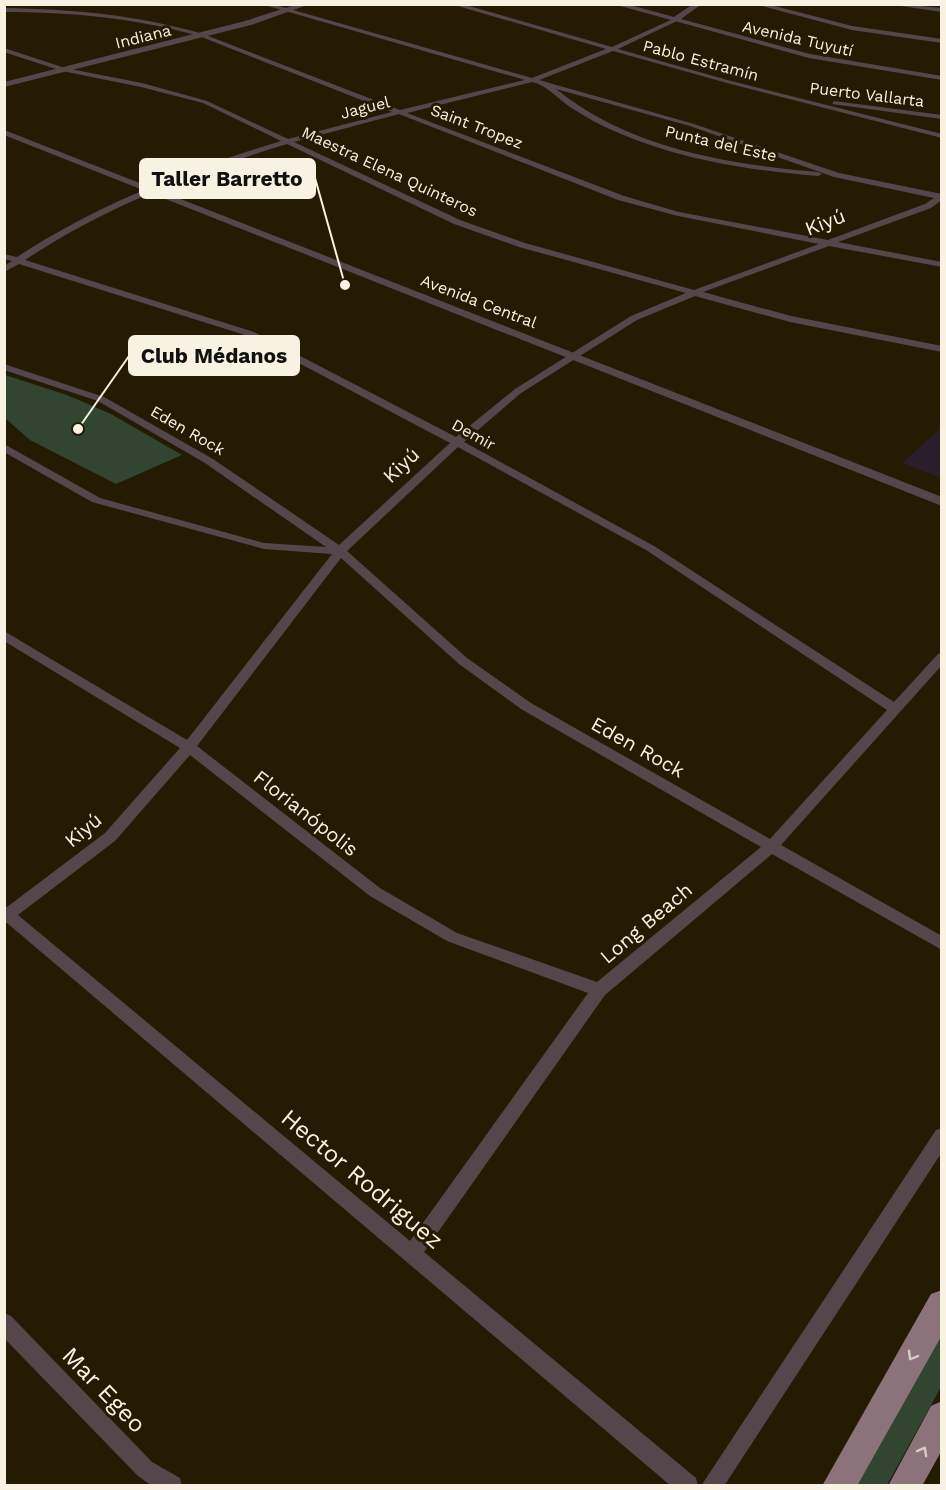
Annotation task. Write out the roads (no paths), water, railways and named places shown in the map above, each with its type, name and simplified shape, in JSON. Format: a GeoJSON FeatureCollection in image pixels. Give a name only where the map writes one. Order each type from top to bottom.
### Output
{"type":"FeatureCollection","features":[{"type":"Feature","properties":{"kind":"main road"},"geometry":{"type":"LineString","coordinates":[[838,1485],[942,1305]]}},
{"type":"Feature","properties":{"kind":"main road"},"geometry":{"type":"LineString","coordinates":[[904,1485],[942,1417]]}},
{"type":"Feature","properties":{"kind":"street","name":"Punta del Este"},"geometry":{"type":"LineString","coordinates":[[264,4],[544,81],[745,141],[837,175]]}},
{"type":"Feature","properties":{"kind":"street","name":"Indiana"},"geometry":{"type":"LineString","coordinates":[[4,85],[201,35],[307,4]]}},
{"type":"Feature","properties":{"kind":"street","name":"Pablo Estramín"},"geometry":{"type":"LineString","coordinates":[[454,4],[789,97],[942,136]]}},
{"type":"Feature","properties":{"kind":"street","name":"Avenida Tuyutí"},"geometry":{"type":"LineString","coordinates":[[616,4],[826,60],[942,78]]}},
{"type":"Feature","properties":{"kind":"street"},"geometry":{"type":"LineString","coordinates":[[675,20],[699,4]]}},
{"type":"Feature","properties":{"kind":"street"},"geometry":{"type":"LineString","coordinates":[[758,4],[852,28],[942,41]]}},
{"type":"Feature","properties":{"kind":"street"},"geometry":{"type":"LineString","coordinates":[[900,4],[942,10]]}},
{"type":"Feature","properties":{"kind":"street","name":"Saint Tropez"},"geometry":{"type":"LineString","coordinates":[[4,10],[44,10],[132,17],[201,35],[621,198],[678,214],[942,265]]}},
{"type":"Feature","properties":{"kind":"street","name":"Jaguel"},"geometry":{"type":"LineString","coordinates":[[4,270],[78,223],[151,191],[290,141],[535,79],[675,20]]}},
{"type":"Feature","properties":{"kind":"street","name":"Maestra Elena Quinteros"},"geometry":{"type":"LineString","coordinates":[[4,50],[64,69],[179,94],[205,102],[457,222],[522,245],[790,319],[942,349]]}},
{"type":"Feature","properties":{"kind":"street","name":"Punta del Este"},"geometry":{"type":"LineString","coordinates":[[544,81],[560,98],[582,112],[651,141],[698,155],[751,166],[837,175],[941,196]]}},
{"type":"Feature","properties":{"kind":"street","name":"Puerto Vallarta"},"geometry":{"type":"LineString","coordinates":[[789,97],[942,117]]}},
{"type":"Feature","properties":{"kind":"street","name":"Avenida Central"},"geometry":{"type":"LineString","coordinates":[[4,132],[942,502]]}},
{"type":"Feature","properties":{"kind":"street","name":"Kiyú"},"geometry":{"type":"LineString","coordinates":[[6,915],[110,837],[189,747],[340,551],[457,442],[518,391],[634,318],[696,292],[928,206],[941,196]]}},
{"type":"Feature","properties":{"kind":"street","name":"Demir"},"geometry":{"type":"LineString","coordinates":[[4,256],[251,334],[457,442],[650,548],[895,709]]}},
{"type":"Feature","properties":{"kind":"street","name":"Eden Rock"},"geometry":{"type":"LineString","coordinates":[[4,367],[101,399],[209,461],[340,551],[464,661],[526,706],[773,845],[942,944]]}},
{"type":"Feature","properties":{"kind":"street"},"geometry":{"type":"LineString","coordinates":[[4,447],[96,500],[264,546],[340,551]]}},
{"type":"Feature","properties":{"kind":"street","name":"Florianópolis"},"geometry":{"type":"LineString","coordinates":[[4,635],[189,747],[375,892],[452,937],[599,990]]}},
{"type":"Feature","properties":{"kind":"street","name":"Long Beach"},"geometry":{"type":"LineString","coordinates":[[413,1252],[599,990],[773,845],[942,657]]}},
{"type":"Feature","properties":{"kind":"street","name":"Hector Rodriguez"},"geometry":{"type":"LineString","coordinates":[[6,915],[413,1252],[688,1485]]}},
{"type":"Feature","properties":{"kind":"street"},"geometry":{"type":"LineString","coordinates":[[711,1485],[942,1136]]}},
{"type":"Feature","properties":{"kind":"street","name":"Mar Egeo"},"geometry":{"type":"LineString","coordinates":[[4,1323],[145,1469],[172,1485]]}},
{"type":"Feature","properties":{"kind":"place","name":"Taller Barretto"},"geometry":{"type":"Point","coordinates":[345,285]}},
{"type":"Feature","properties":{"kind":"place","name":"Club Médanos"},"geometry":{"type":"Point","coordinates":[78,429]}}]}
